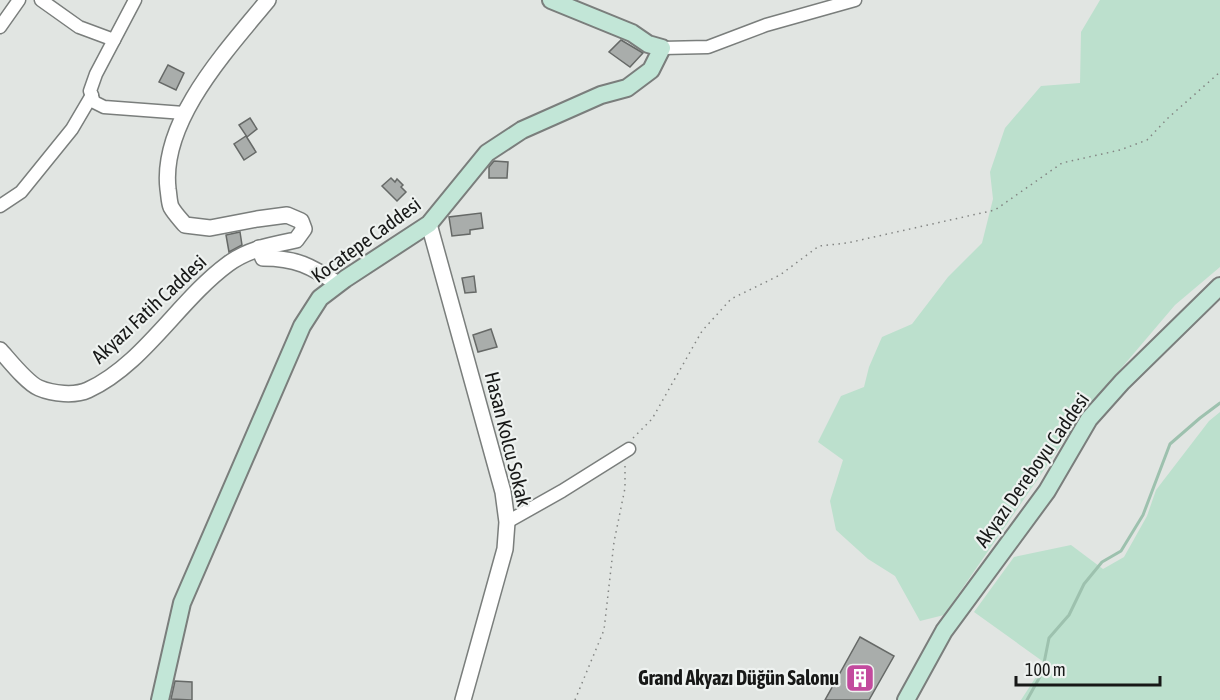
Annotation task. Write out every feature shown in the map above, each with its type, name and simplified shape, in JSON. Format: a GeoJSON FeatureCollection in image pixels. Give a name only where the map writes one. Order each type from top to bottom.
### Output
{"type":"FeatureCollection","features":[{"type":"Feature","properties":{"kind":"main road"},"geometry":{"type":"LineString","coordinates":[[551,0],[632,33],[648,44],[662,48]]}},
{"type":"Feature","properties":{"kind":"main road","name":"Kocatepe Caddesi"},"geometry":{"type":"LineString","coordinates":[[160,700],[182,603],[302,326],[320,298],[429,224],[487,153],[522,130],[601,95],[627,88],[651,70],[662,48]]}},
{"type":"Feature","properties":{"kind":"main road","name":"Akyazı Dereboyu Caddesi"},"geometry":{"type":"LineString","coordinates":[[906,700],[944,631],[1047,491],[1089,419],[1122,382],[1220,286]]}},
{"type":"Feature","properties":{"kind":"street"},"geometry":{"type":"LineString","coordinates":[[0,27],[19,0]]}},
{"type":"Feature","properties":{"kind":"street"},"geometry":{"type":"LineString","coordinates":[[41,0],[79,27],[114,40]]}},
{"type":"Feature","properties":{"kind":"street"},"geometry":{"type":"LineString","coordinates":[[135,0],[96,74],[90,91],[94,102],[104,107],[184,113],[225,53],[268,0]]}},
{"type":"Feature","properties":{"kind":"street"},"geometry":{"type":"LineString","coordinates":[[662,48],[708,47],[766,25],[855,0]]}},
{"type":"Feature","properties":{"kind":"street"},"geometry":{"type":"LineString","coordinates":[[0,206],[21,192],[72,129],[92,95]]}},
{"type":"Feature","properties":{"kind":"street","name":"Akyazı Fatih Caddesi"},"geometry":{"type":"LineString","coordinates":[[0,350],[37,388],[57,394],[86,391],[116,374],[198,290],[229,263],[259,248],[296,240],[304,229],[301,221],[287,215],[210,228],[185,225],[170,206],[166,172],[172,144],[184,113]]}},
{"type":"Feature","properties":{"kind":"street","name":"Hasan Kolcu Sokak"},"geometry":{"type":"LineString","coordinates":[[429,224],[503,492],[507,522],[505,549],[463,700]]}},
{"type":"Feature","properties":{"kind":"street"},"geometry":{"type":"LineString","coordinates":[[259,248],[263,258],[280,258],[311,266],[338,284]]}},
{"type":"Feature","properties":{"kind":"street"},"geometry":{"type":"LineString","coordinates":[[507,522],[629,449]]}},
{"type":"Feature","properties":{"kind":"path"},"geometry":{"type":"LineString","coordinates":[[575,700],[604,630],[614,542],[625,488],[625,461],[632,440],[652,419],[702,331],[731,299],[780,275],[819,246],[847,243],[994,210],[1062,163],[1119,150],[1147,140],[1220,72]]}},
{"type":"Feature","properties":{"kind":"green space"},"geometry":{"type":"Polygon","coordinates":[[[1100,0],[1220,0],[1220,267],[1175,305],[1084,412],[944,615],[920,621],[895,576],[868,559],[836,530],[830,501],[843,460],[818,442],[841,396],[864,387],[869,367],[882,337],[912,324],[948,277],[982,243],[993,199],[990,172],[1005,128],[1041,86],[1080,83],[1081,32],[1100,0]]]}},
{"type":"Feature","properties":{"kind":"green space"},"geometry":{"type":"Polygon","coordinates":[[[1220,412],[1220,700],[1021,700],[1045,663],[974,612],[1014,557],[1071,545],[1103,569],[1124,557],[1147,516],[1156,490],[1209,421],[1220,412]]]}},
{"type":"Feature","properties":{"kind":"building"},"geometry":{"type":"Polygon","coordinates":[[[621,40],[643,53],[630,67],[609,52],[621,40]]]}},
{"type":"Feature","properties":{"kind":"building"},"geometry":{"type":"Polygon","coordinates":[[[168,65],[184,73],[176,90],[159,82],[168,65]]]}},
{"type":"Feature","properties":{"kind":"building"},"geometry":{"type":"Polygon","coordinates":[[[250,118],[257,129],[247,137],[239,125],[250,118]]]}},
{"type":"Feature","properties":{"kind":"building"},"geometry":{"type":"Polygon","coordinates":[[[246,136],[256,152],[244,160],[234,144],[246,136]]]}},
{"type":"Feature","properties":{"kind":"building"},"geometry":{"type":"Polygon","coordinates":[[[494,161],[508,162],[507,178],[489,178],[489,167],[494,161]]]}},
{"type":"Feature","properties":{"kind":"building"},"geometry":{"type":"Polygon","coordinates":[[[391,178],[395,182],[397,179],[406,192],[397,201],[382,186],[391,178]]]}},
{"type":"Feature","properties":{"kind":"building"},"geometry":{"type":"Polygon","coordinates":[[[481,213],[483,228],[470,230],[470,234],[452,236],[449,217],[481,213]]]}},
{"type":"Feature","properties":{"kind":"building"},"geometry":{"type":"Polygon","coordinates":[[[240,232],[242,245],[229,252],[226,235],[240,232]]]}},
{"type":"Feature","properties":{"kind":"building"},"geometry":{"type":"Polygon","coordinates":[[[474,276],[476,292],[465,293],[462,278],[474,276]]]}},
{"type":"Feature","properties":{"kind":"building"},"geometry":{"type":"Polygon","coordinates":[[[491,329],[497,347],[478,352],[473,335],[491,329]]]}},
{"type":"Feature","properties":{"kind":"building","name":"Grand Akyazı Düğün Salonu"},"geometry":{"type":"Polygon","coordinates":[[[860,637],[894,656],[869,700],[825,700],[860,637]]]}},
{"type":"Feature","properties":{"kind":"building"},"geometry":{"type":"Polygon","coordinates":[[[175,681],[192,682],[192,700],[171,699],[175,681]]]}},
{"type":"Feature","properties":{"kind":"waterway"},"geometry":{"type":"LineString","coordinates":[[1027,700],[1042,673],[1049,638],[1069,615],[1084,584],[1102,562],[1121,551],[1143,515],[1170,444],[1220,403]]}},
{"type":"Feature","properties":{"kind":"place","name":"Grand Akyazı Düğün Salonu"},"geometry":{"type":"Point","coordinates":[860,678]}}]}
